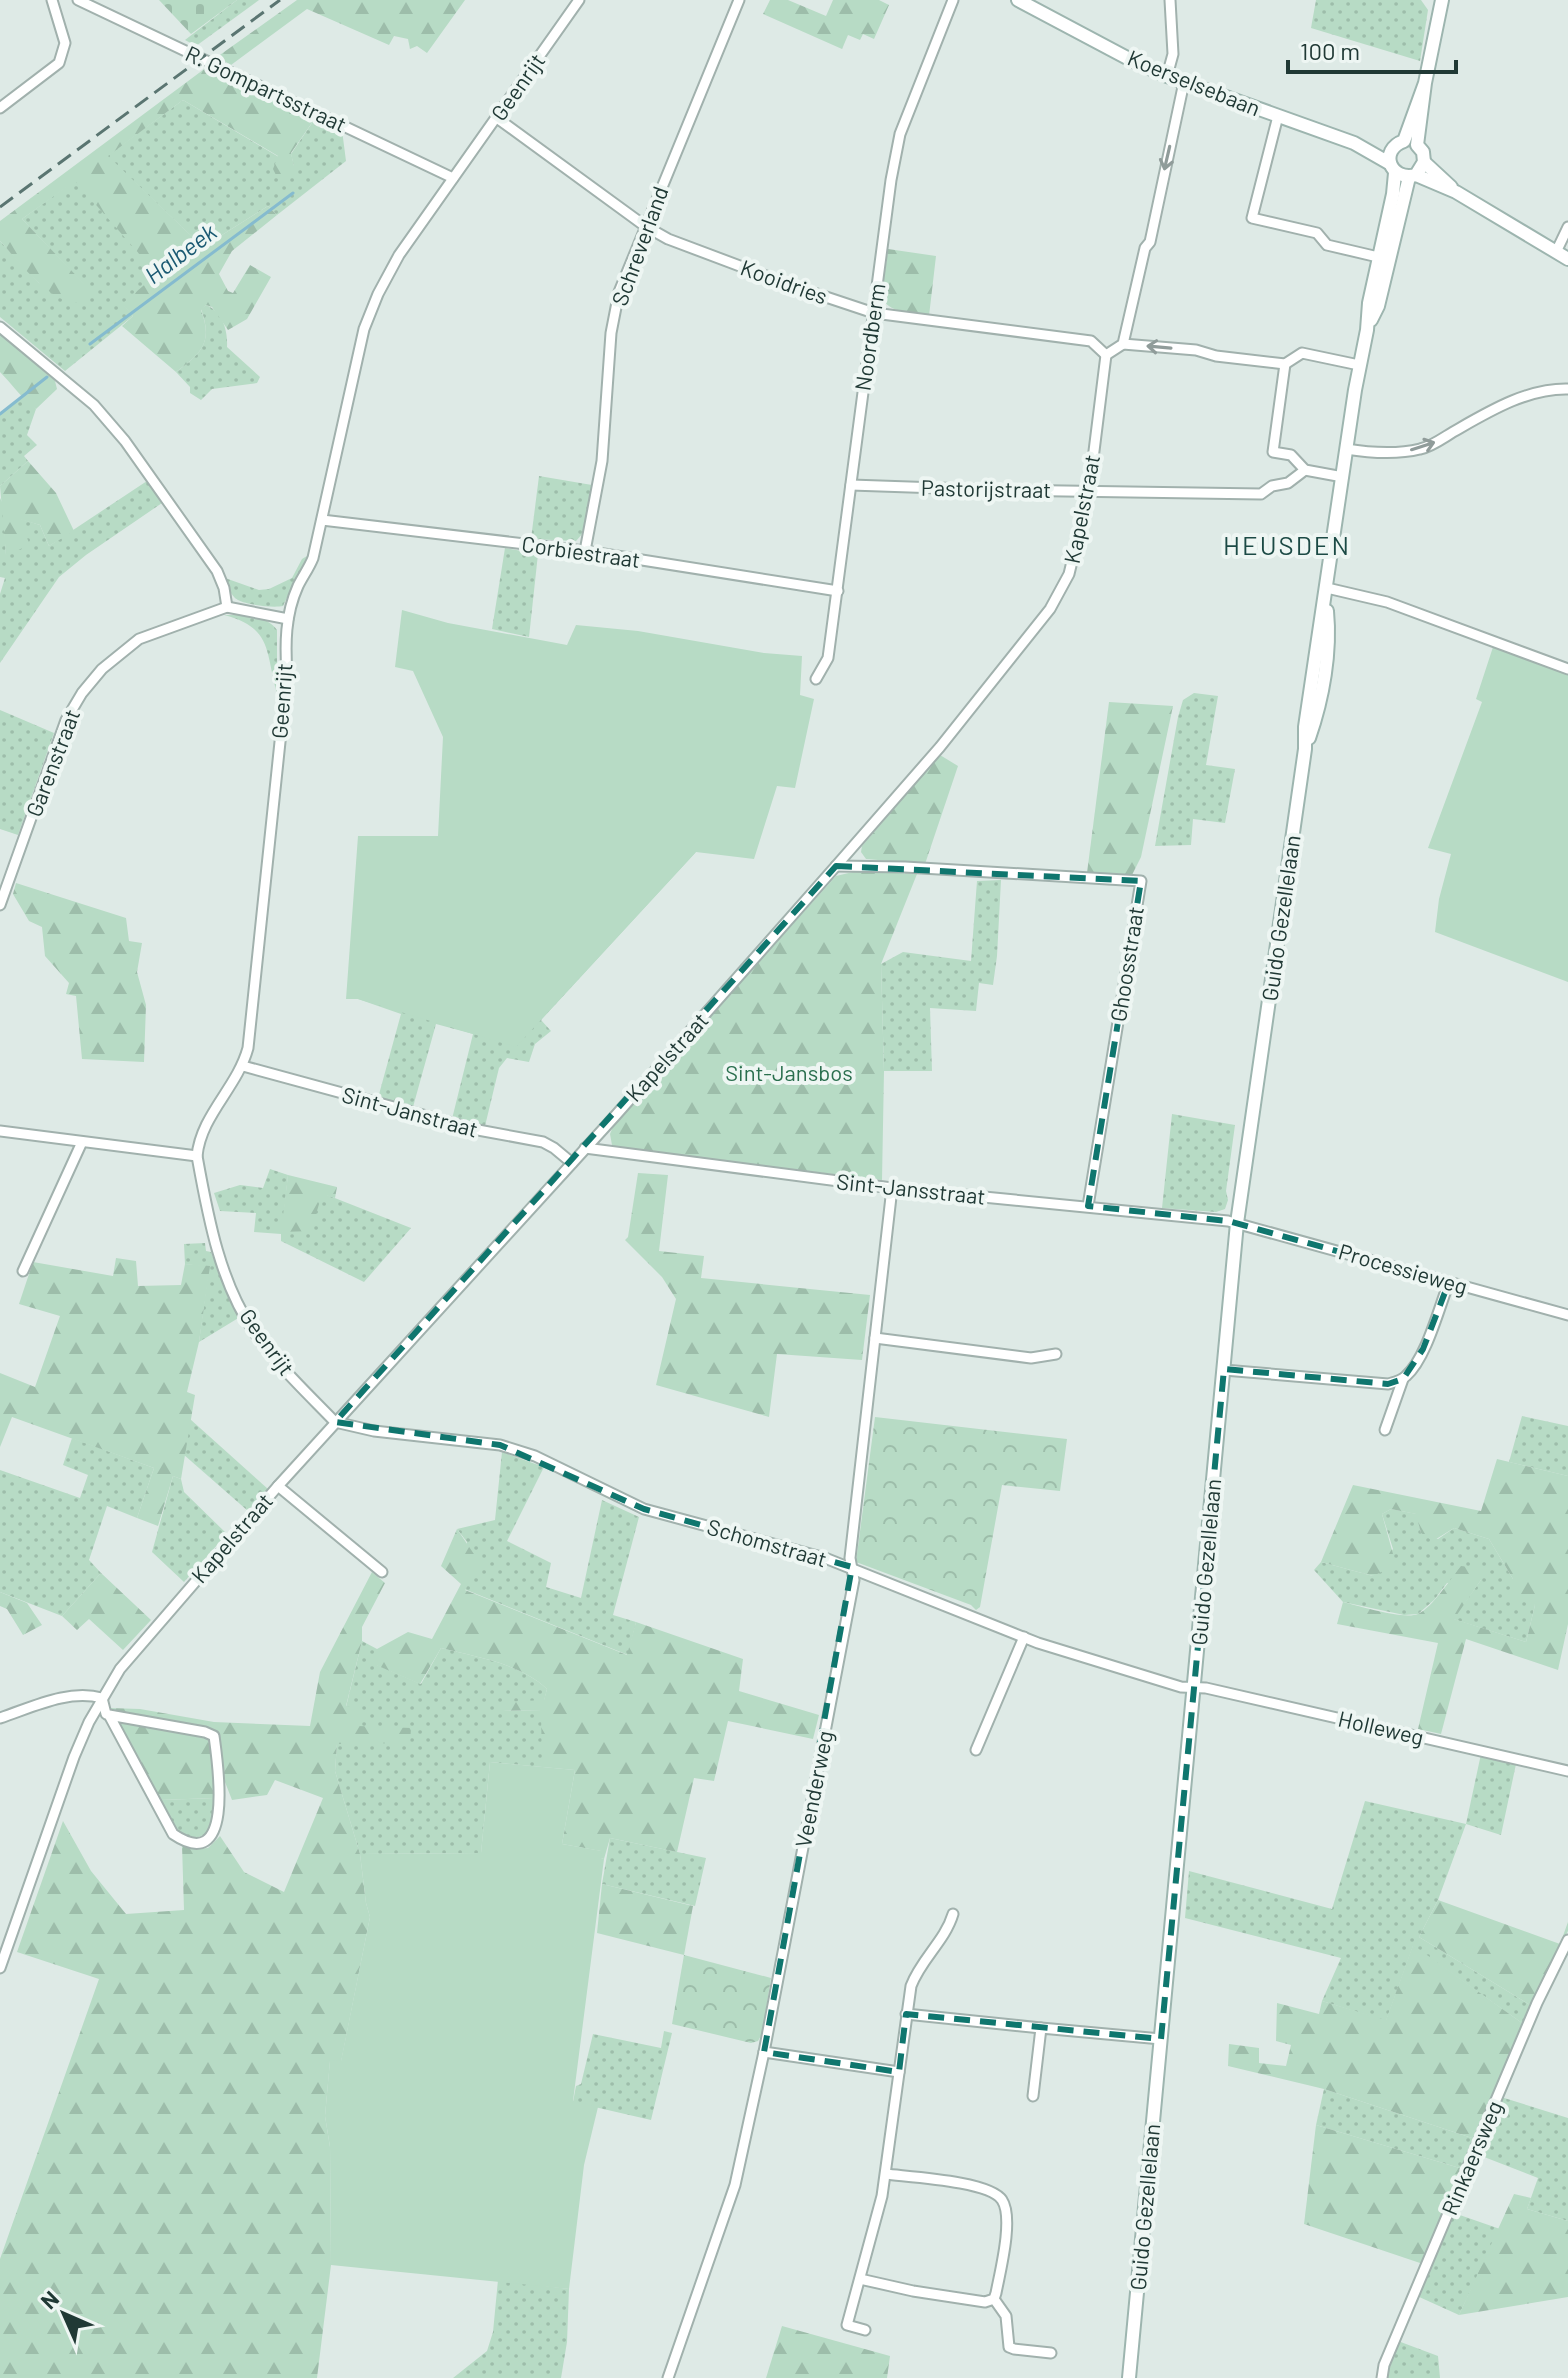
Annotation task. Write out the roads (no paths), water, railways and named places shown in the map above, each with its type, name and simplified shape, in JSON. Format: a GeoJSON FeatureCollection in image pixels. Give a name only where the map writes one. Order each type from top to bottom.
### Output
{"type":"FeatureCollection","features":[{"type":"Feature","properties":{"kind":"main road","name":"Koerselsebaan"},"geometry":{"type":"LineString","coordinates":[[1018,0],[1037,5],[1081,34],[1167,76],[1354,143],[1392,168]]}},
{"type":"Feature","properties":{"kind":"main road"},"geometry":{"type":"LineString","coordinates":[[1417,145],[1425,83],[1442,0]]}},
{"type":"Feature","properties":{"kind":"main road"},"geometry":{"type":"LineString","coordinates":[[1367,330],[1369,303],[1393,194],[1392,168],[1398,144],[1425,83]]}},
{"type":"Feature","properties":{"kind":"main road","name":"Koerselsebaan"},"geometry":{"type":"LineString","coordinates":[[1354,143],[1398,144]]}},
{"type":"Feature","properties":{"kind":"main road"},"geometry":{"type":"LineString","coordinates":[[1398,144],[1417,145],[1423,152],[1424,162],[1456,192]]}},
{"type":"Feature","properties":{"kind":"main road"},"geometry":{"type":"LineString","coordinates":[[1367,330],[1378,306],[1412,176],[1424,162]]}},
{"type":"Feature","properties":{"kind":"main road"},"geometry":{"type":"LineString","coordinates":[[1392,168],[1456,192],[1568,259]]}},
{"type":"Feature","properties":{"kind":"main road","name":"Guido Gezellelaan"},"geometry":{"type":"LineString","coordinates":[[1129,2378],[1237,1223],[1305,749],[1305,727],[1359,365],[1367,330]]}},
{"type":"Feature","properties":{"kind":"street"},"geometry":{"type":"LineString","coordinates":[[0,108],[59,63],[65,43],[52,0]]}},
{"type":"Feature","properties":{"kind":"street","name":"R. Gompartsstraat"},"geometry":{"type":"LineString","coordinates":[[78,0],[453,178]]}},
{"type":"Feature","properties":{"kind":"street","name":"Geenrijt"},"geometry":{"type":"LineString","coordinates":[[335,1422],[257,1336],[236,1299],[216,1242],[197,1156],[198,1142],[204,1126],[243,1066],[251,1021],[287,675],[284,642],[298,585],[313,558],[364,329],[399,255],[579,0]]}},
{"type":"Feature","properties":{"kind":"street","name":"Schreverland"},"geometry":{"type":"LineString","coordinates":[[585,551],[602,461],[611,333],[619,292],[739,0]]}},
{"type":"Feature","properties":{"kind":"street","name":"Noordberm"},"geometry":{"type":"LineString","coordinates":[[816,679],[828,658],[891,180],[900,134],[953,0]]}},
{"type":"Feature","properties":{"kind":"street"},"geometry":{"type":"LineString","coordinates":[[1167,76],[1173,54],[1170,0]]}},
{"type":"Feature","properties":{"kind":"street"},"geometry":{"type":"LineString","coordinates":[[1123,344],[1145,248],[1150,242],[1184,82]]}},
{"type":"Feature","properties":{"kind":"street"},"geometry":{"type":"LineString","coordinates":[[1278,116],[1252,218],[1317,233],[1327,245],[1378,257]]}},
{"type":"Feature","properties":{"kind":"street","name":"Kooidries"},"geometry":{"type":"LineString","coordinates":[[497,118],[645,226],[668,239],[874,313],[1091,341],[1106,355]]}},
{"type":"Feature","properties":{"kind":"street"},"geometry":{"type":"LineString","coordinates":[[1556,252],[1568,227]]}},
{"type":"Feature","properties":{"kind":"street"},"geometry":{"type":"LineString","coordinates":[[0,327],[94,405],[125,441],[217,571],[227,607],[288,619]]}},
{"type":"Feature","properties":{"kind":"street"},"geometry":{"type":"LineString","coordinates":[[1106,355],[1123,344],[1196,350],[1216,356],[1285,364],[1302,353],[1359,365]]}},
{"type":"Feature","properties":{"kind":"street","name":"Kapelstraat"},"geometry":{"type":"LineString","coordinates":[[0,1968],[74,1757],[102,1698],[120,1669],[335,1422],[572,1163],[836,866],[940,747],[1050,609],[1069,574],[1089,491],[1106,355]]}},
{"type":"Feature","properties":{"kind":"street"},"geometry":{"type":"LineString","coordinates":[[1285,364],[1273,452],[1291,455],[1305,470],[1343,477]]}},
{"type":"Feature","properties":{"kind":"street"},"geometry":{"type":"LineString","coordinates":[[1346,449],[1375,454],[1423,449],[1486,413],[1518,399],[1554,389],[1568,389]]}},
{"type":"Feature","properties":{"kind":"street","name":"Pastorijstraat"},"geometry":{"type":"LineString","coordinates":[[851,485],[1261,494],[1272,486],[1288,483],[1305,470]]}},
{"type":"Feature","properties":{"kind":"street","name":"Corbiestraat"},"geometry":{"type":"LineString","coordinates":[[322,520],[585,551],[838,591]]}},
{"type":"Feature","properties":{"kind":"street"},"geometry":{"type":"LineString","coordinates":[[1327,592],[1387,602],[1568,669]]}},
{"type":"Feature","properties":{"kind":"street","name":"Garenstraat"},"geometry":{"type":"LineString","coordinates":[[0,905],[66,720],[82,693],[102,669],[139,639],[227,607]]}},
{"type":"Feature","properties":{"kind":"street","name":"Ghoosstraat"},"geometry":{"type":"LineString","coordinates":[[836,866],[1141,881],[1088,1206]]}},
{"type":"Feature","properties":{"kind":"street","name":"Sint-Janstraat"},"geometry":{"type":"LineString","coordinates":[[243,1066],[489,1133],[543,1142],[572,1163]]}},
{"type":"Feature","properties":{"kind":"street"},"geometry":{"type":"LineString","coordinates":[[0,1131],[197,1156]]}},
{"type":"Feature","properties":{"kind":"street"},"geometry":{"type":"LineString","coordinates":[[23,1271],[82,1142]]}},
{"type":"Feature","properties":{"kind":"street","name":"Sint-Jansstraat"},"geometry":{"type":"LineString","coordinates":[[585,1148],[892,1188],[1237,1223]]}},
{"type":"Feature","properties":{"kind":"street","name":"Veenderweg"},"geometry":{"type":"LineString","coordinates":[[668,2378],[735,2185],[764,2052],[854,1580],[850,1558],[892,1188]]}},
{"type":"Feature","properties":{"kind":"street","name":"Processieweg"},"geometry":{"type":"LineString","coordinates":[[1237,1223],[1568,1315]]}},
{"type":"Feature","properties":{"kind":"street"},"geometry":{"type":"LineString","coordinates":[[1385,1430],[1403,1379],[1412,1370],[1423,1349],[1449,1282]]}},
{"type":"Feature","properties":{"kind":"street"},"geometry":{"type":"LineString","coordinates":[[875,1338],[1031,1358],[1056,1354]]}},
{"type":"Feature","properties":{"kind":"street"},"geometry":{"type":"LineString","coordinates":[[1224,1370],[1388,1384],[1403,1379]]}},
{"type":"Feature","properties":{"kind":"street","name":"Schomstraat"},"geometry":{"type":"LineString","coordinates":[[335,1422],[374,1431],[500,1445],[535,1456],[644,1509],[786,1546],[852,1567],[1024,1637],[1181,1687],[1194,1687]]}},
{"type":"Feature","properties":{"kind":"street"},"geometry":{"type":"LineString","coordinates":[[278,1486],[382,1572]]}},
{"type":"Feature","properties":{"kind":"street"},"geometry":{"type":"LineString","coordinates":[[976,1750],[1024,1637]]}},
{"type":"Feature","properties":{"kind":"street","name":"Holleweg"},"geometry":{"type":"LineString","coordinates":[[1194,1687],[1568,1771]]}},
{"type":"Feature","properties":{"kind":"street"},"geometry":{"type":"LineString","coordinates":[[0,1718],[66,1697],[86,1694],[102,1698],[106,1714],[173,1834],[189,1842],[200,1843],[212,1837],[217,1827],[220,1778],[214,1736],[109,1715]]}},
{"type":"Feature","properties":{"kind":"street"},"geometry":{"type":"LineString","coordinates":[[865,2330],[847,2325],[882,2196],[911,1986],[953,1914]]}},
{"type":"Feature","properties":{"kind":"street","name":"Rinkaersweg"},"geometry":{"type":"LineString","coordinates":[[1382,2378],[1390,2351],[1531,2017],[1568,1940]]}},
{"type":"Feature","properties":{"kind":"street"},"geometry":{"type":"LineString","coordinates":[[906,2014],[1161,2039]]}},
{"type":"Feature","properties":{"kind":"street"},"geometry":{"type":"LineString","coordinates":[[1033,2096],[1041,2028]]}},
{"type":"Feature","properties":{"kind":"street"},"geometry":{"type":"LineString","coordinates":[[764,2052],[899,2072]]}},
{"type":"Feature","properties":{"kind":"street"},"geometry":{"type":"LineString","coordinates":[[886,2174],[985,2188],[1001,2198],[1006,2209],[1004,2243],[994,2299],[1006,2316],[1009,2347],[1051,2353]]}},
{"type":"Feature","properties":{"kind":"street"},"geometry":{"type":"LineString","coordinates":[[860,2279],[928,2294],[985,2302],[994,2299]]}},
{"type":"Feature","properties":{"kind":"waterway","name":"Halbeek"},"geometry":{"type":"LineString","coordinates":[[90,344],[293,193]]}},
{"type":"Feature","properties":{"kind":"waterway","name":"Halbeek"},"geometry":{"type":"LineString","coordinates":[[0,414],[47,377]]}},
{"type":"Feature","properties":{"kind":"railway"},"geometry":{"type":"LineString","coordinates":[[0,207],[280,0]]}},
{"type":"Feature","properties":{"kind":"district","name":"HEUSDEN"},"geometry":{"type":"Point","coordinates":[1287,546]}},
{"type":"Feature","properties":{"kind":"park label","name":"Sint-Jansbos"},"geometry":{"type":"Point","coordinates":[789,1073]}}]}
